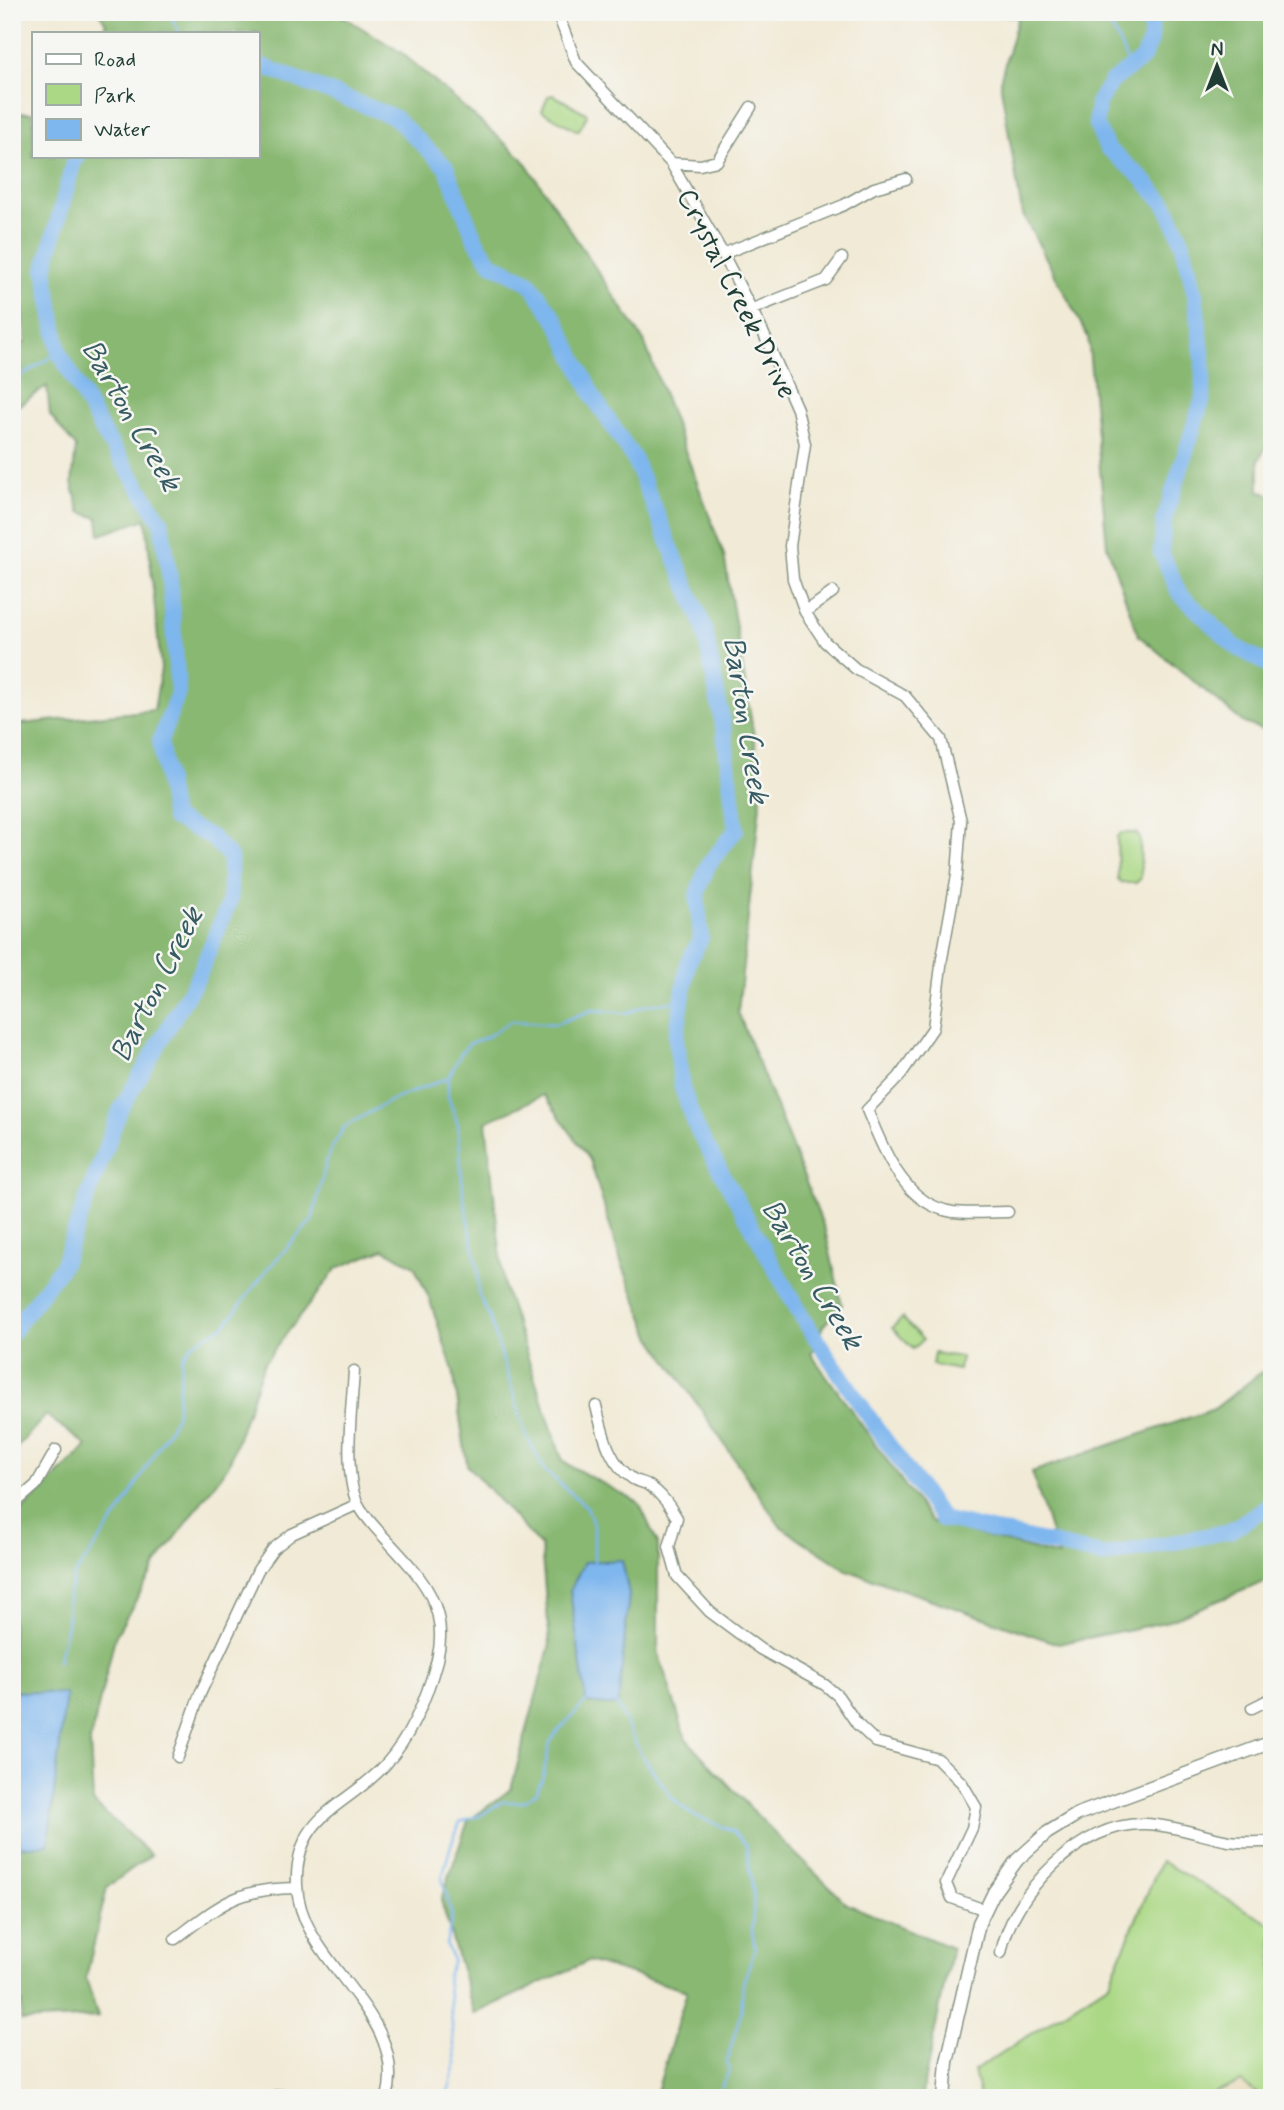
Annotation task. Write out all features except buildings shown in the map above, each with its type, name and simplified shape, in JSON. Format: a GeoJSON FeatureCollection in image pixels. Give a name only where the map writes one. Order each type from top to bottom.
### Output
{"type":"FeatureCollection","features":[{"type":"Feature","properties":{"kind":"street","name":"Crystal Creek Drive"},"geometry":{"type":"LineString","coordinates":[[556,12],[576,62],[671,163],[723,254],[762,330],[797,410],[805,444],[790,546],[793,579],[805,612],[825,642],[856,669],[905,696],[941,739],[961,821],[957,875],[933,1028],[898,1077],[867,1110],[886,1153],[915,1197],[952,1212],[1007,1212]]}},
{"type":"Feature","properties":{"kind":"street"},"geometry":{"type":"LineString","coordinates":[[671,163],[700,165],[717,161],[751,107]]}},
{"type":"Feature","properties":{"kind":"street"},"geometry":{"type":"LineString","coordinates":[[723,254],[844,205],[874,188],[906,179]]}},
{"type":"Feature","properties":{"kind":"street"},"geometry":{"type":"LineString","coordinates":[[750,310],[826,280],[842,258]]}},
{"type":"Feature","properties":{"kind":"street"},"geometry":{"type":"LineString","coordinates":[[805,612],[833,592]]}},
{"type":"Feature","properties":{"kind":"street"},"geometry":{"type":"LineString","coordinates":[[354,1371],[350,1468],[352,1488],[358,1504],[369,1520],[426,1584],[436,1607],[440,1633],[437,1658],[415,1721],[402,1744],[376,1774],[326,1812],[310,1832],[302,1846],[297,1888],[302,1914],[313,1934],[370,2016],[384,2041],[390,2068],[387,2098]]}},
{"type":"Feature","properties":{"kind":"street"},"geometry":{"type":"LineString","coordinates":[[596,1406],[606,1446],[621,1468],[666,1500],[677,1518],[670,1547],[677,1576],[710,1612],[760,1649],[825,1685],[838,1696],[857,1724],[876,1742],[938,1759],[962,1783],[976,1807],[972,1828],[946,1883],[952,1898],[985,1910]]}},
{"type":"Feature","properties":{"kind":"street"},"geometry":{"type":"LineString","coordinates":[[12,1506],[36,1485],[56,1450]]}},
{"type":"Feature","properties":{"kind":"street"},"geometry":{"type":"LineString","coordinates":[[178,1757],[200,1694],[258,1570],[284,1539],[358,1504]]}},
{"type":"Feature","properties":{"kind":"street"},"geometry":{"type":"LineString","coordinates":[[1252,1708],[1272,1698]]}},
{"type":"Feature","properties":{"kind":"street"},"geometry":{"type":"LineString","coordinates":[[943,2098],[947,2062],[972,1945],[985,1910],[1002,1879],[1017,1860],[1047,1833],[1069,1819],[1272,1742]]}},
{"type":"Feature","properties":{"kind":"street"},"geometry":{"type":"LineString","coordinates":[[1001,1954],[1005,1935],[1017,1909],[1045,1873],[1076,1845],[1113,1829],[1144,1824],[1232,1842],[1272,1842]]}},
{"type":"Feature","properties":{"kind":"street"},"geometry":{"type":"LineString","coordinates":[[175,1939],[218,1907],[242,1894],[265,1889],[297,1888]]}},
{"type":"Feature","properties":{"kind":"street"},"geometry":{"type":"LineString","coordinates":[[264,2098],[281,2095],[298,2098]]}},
{"type":"Feature","properties":{"kind":"shaded area"},"geometry":{"type":"Polygon","coordinates":[[[1241,2082],[1262,2098],[1203,2098],[1241,2082]]]}},
{"type":"Feature","properties":{"kind":"green space"},"geometry":{"type":"Polygon","coordinates":[[[99,12],[336,12],[402,53],[523,159],[644,341],[724,555],[762,785],[738,1012],[825,1230],[842,1305],[823,1326],[811,1354],[931,1522],[1058,1556],[1032,1472],[1214,1409],[1272,1364],[1272,1579],[1165,1622],[1058,1644],[847,1570],[780,1526],[651,1336],[621,1262],[590,1160],[544,1095],[486,1122],[504,1287],[563,1462],[639,1503],[658,1544],[658,1652],[686,1739],[773,1832],[847,1904],[952,1948],[921,2098],[655,2098],[687,1991],[588,1961],[474,2014],[441,1900],[468,1821],[511,1789],[550,1644],[541,1547],[467,1465],[453,1370],[429,1298],[414,1266],[384,1249],[337,1268],[264,1363],[229,1464],[156,1565],[115,1637],[90,1741],[93,1802],[151,1855],[107,1887],[86,1978],[98,2017],[21,2021],[22,2003],[12,2003],[12,1520],[87,1446],[46,1415],[12,1453],[12,1007],[16,956],[12,952],[12,725],[154,710],[161,669],[146,519],[100,535],[98,518],[80,512],[72,483],[76,447],[50,415],[47,386],[12,410],[12,353],[26,341],[14,245],[19,185],[12,192],[12,113],[32,113],[32,158],[259,158],[259,32],[100,32],[106,24],[99,12]]]}},
{"type":"Feature","properties":{"kind":"green space"},"geometry":{"type":"Polygon","coordinates":[[[971,12],[1272,12],[1272,435],[1259,460],[1259,491],[1272,496],[1272,733],[1244,723],[1138,635],[1107,546],[1088,337],[1022,213],[1000,81],[1018,17],[971,12]]]}},
{"type":"Feature","properties":{"kind":"green space"},"geometry":{"type":"Polygon","coordinates":[[[553,95],[586,113],[579,130],[542,111],[548,96],[553,95]]]}},
{"type":"Feature","properties":{"kind":"green space"},"geometry":{"type":"Polygon","coordinates":[[[1121,833],[1136,833],[1140,838],[1141,878],[1136,883],[1122,883],[1118,879],[1117,837],[1121,833]]]}},
{"type":"Feature","properties":{"kind":"green space"},"geometry":{"type":"Polygon","coordinates":[[[902,1318],[923,1340],[913,1349],[892,1328],[902,1318]]]}},
{"type":"Feature","properties":{"kind":"green space"},"geometry":{"type":"Polygon","coordinates":[[[934,1353],[961,1357],[959,1370],[932,1365],[934,1353]]]}},
{"type":"Feature","properties":{"kind":"green space"},"geometry":{"type":"Polygon","coordinates":[[[1161,1861],[1272,1925],[1272,2098],[1262,2098],[1241,2082],[1203,2098],[980,2098],[974,2071],[1109,1983],[1161,1861]]]}},
{"type":"Feature","properties":{"kind":"water"},"geometry":{"type":"Polygon","coordinates":[[[622,1560],[629,1594],[618,1706],[586,1703],[570,1591],[584,1562],[622,1560]]]}},
{"type":"Feature","properties":{"kind":"water"},"geometry":{"type":"Polygon","coordinates":[[[12,1691],[66,1694],[48,1844],[20,1847],[12,1775],[12,1691]]]}},
{"type":"Feature","properties":{"kind":"waterway"},"geometry":{"type":"LineString","coordinates":[[168,12],[179,32]]}},
{"type":"Feature","properties":{"kind":"waterway"},"geometry":{"type":"LineString","coordinates":[[1093,12],[1113,30],[1130,67]]}},
{"type":"Feature","properties":{"kind":"waterway"},"geometry":{"type":"LineString","coordinates":[[1152,12],[1151,40],[1143,58],[1111,82],[1098,103],[1096,125],[1107,148],[1140,176],[1166,205],[1182,241],[1195,294],[1203,360],[1203,398],[1164,520],[1161,552],[1179,593],[1236,647],[1272,667]]}},
{"type":"Feature","properties":{"kind":"waterway","name":"Barton Creek"},"geometry":{"type":"LineString","coordinates":[[259,65],[394,117],[446,167],[475,239],[491,263],[529,282],[556,320],[594,398],[634,459],[704,627],[724,731],[736,830],[708,865],[697,894],[701,938],[688,963],[676,1038],[682,1088],[697,1129],[803,1319],[873,1423],[942,1519],[1105,1556],[1230,1531],[1272,1503]]}},
{"type":"Feature","properties":{"kind":"waterway","name":"Barton Creek"},"geometry":{"type":"LineString","coordinates":[[12,1332],[62,1266],[120,1110],[199,975],[230,900],[230,857],[211,837],[173,818],[160,741],[178,693],[170,579],[161,521],[103,432],[59,352],[45,269],[77,158]]}},
{"type":"Feature","properties":{"kind":"waterway"},"geometry":{"type":"LineString","coordinates":[[12,382],[59,352]]}},
{"type":"Feature","properties":{"kind":"waterway"},"geometry":{"type":"LineString","coordinates":[[58,1662],[67,1625],[68,1596],[75,1574],[122,1509],[176,1417],[182,1358],[192,1344],[225,1325],[266,1271],[312,1220],[328,1155],[344,1127],[390,1101],[448,1078],[470,1043],[487,1037],[511,1021],[556,1024],[592,1010],[627,1013],[647,1005],[682,1001]]}},
{"type":"Feature","properties":{"kind":"waterway"},"geometry":{"type":"LineString","coordinates":[[448,1078],[448,1097],[458,1124],[463,1194],[478,1270],[478,1293],[490,1319],[526,1434],[544,1470],[587,1507],[594,1527],[594,1563]]}},
{"type":"Feature","properties":{"kind":"waterway"},"geometry":{"type":"LineString","coordinates":[[447,2096],[456,2064],[447,1976],[453,1960],[446,1945],[452,1917],[442,1878],[451,1845],[460,1822],[481,1815],[502,1802],[523,1802],[537,1792],[550,1742],[588,1700]]}},
{"type":"Feature","properties":{"kind":"waterway"},"geometry":{"type":"LineString","coordinates":[[617,1705],[641,1754],[673,1799],[691,1814],[733,1831],[746,1845],[754,1897],[752,1930],[755,1950],[743,1983],[741,2012],[727,2061],[729,2071],[716,2098]]}}]}
